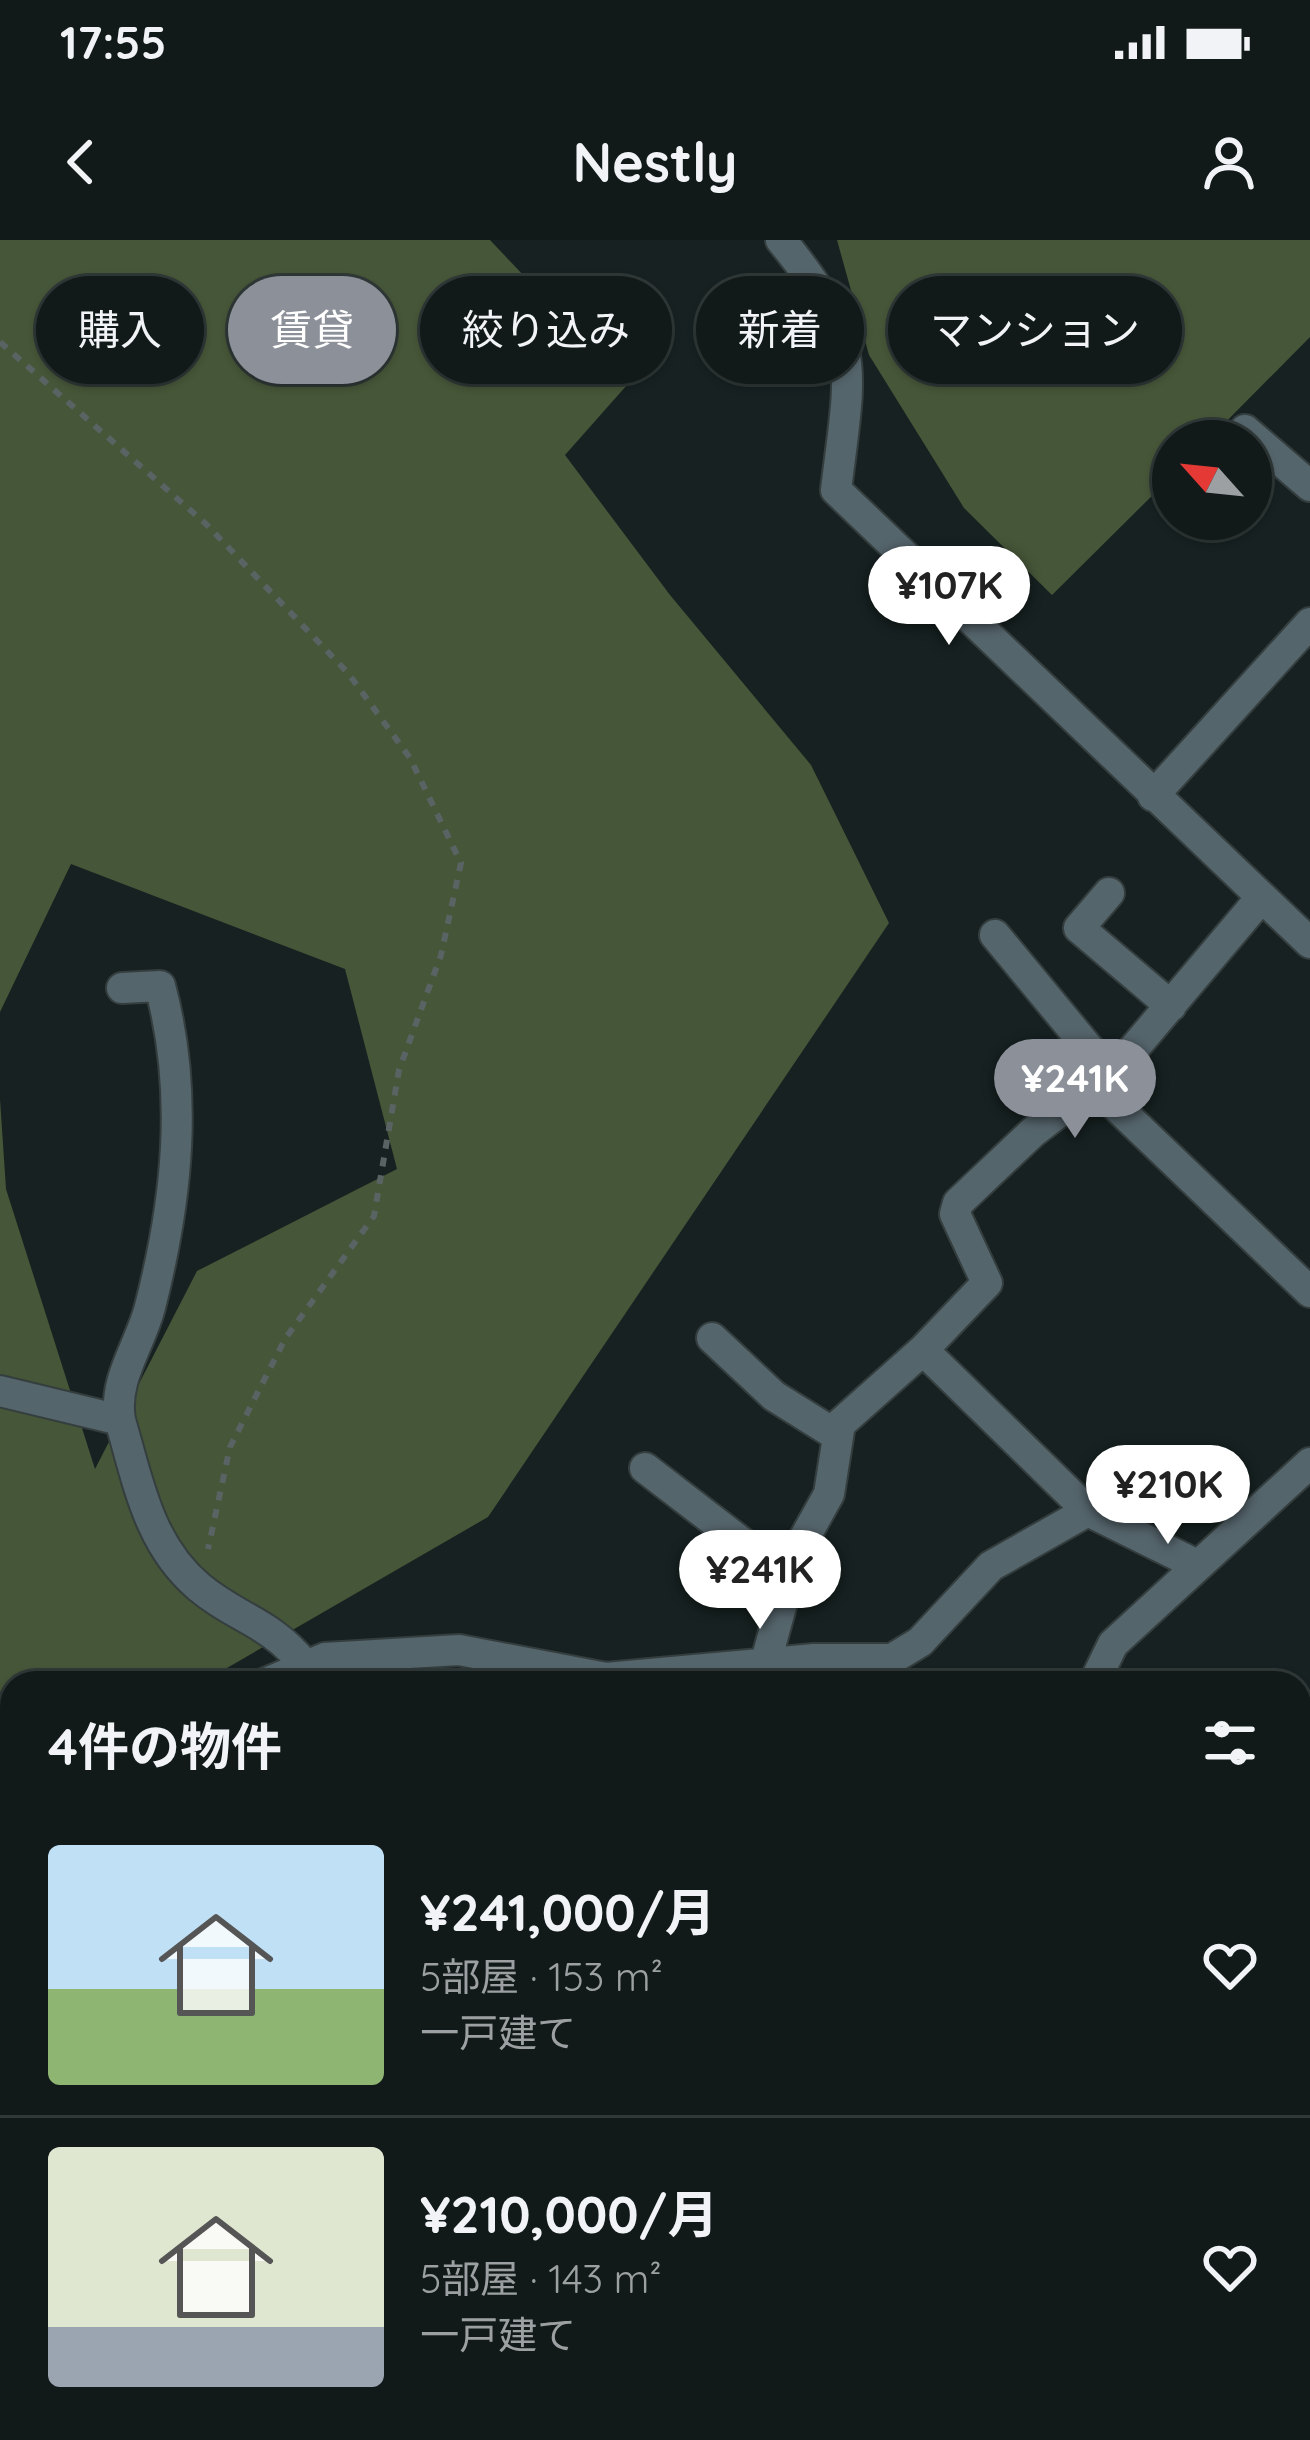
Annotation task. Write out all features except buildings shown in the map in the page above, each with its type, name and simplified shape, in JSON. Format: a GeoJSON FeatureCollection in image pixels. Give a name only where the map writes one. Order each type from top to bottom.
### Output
{"type":"FeatureCollection","features":[{"type":"Feature","properties":{"kind":"street"},"geometry":{"type":"LineString","coordinates":[[782,240],[826,295],[848,358],[836,490],[1310,943]]}},
{"type":"Feature","properties":{"kind":"street"},"geometry":{"type":"LineString","coordinates":[[1272,453],[1310,486]]}},
{"type":"Feature","properties":{"kind":"street"},"geometry":{"type":"LineString","coordinates":[[1153,796],[1310,623]]}},
{"type":"Feature","properties":{"kind":"street"},"geometry":{"type":"LineString","coordinates":[[1109,893],[1079,928],[1171,1006]]}},
{"type":"Feature","properties":{"kind":"street"},"geometry":{"type":"LineString","coordinates":[[765,1665],[788,1578],[829,1494],[838,1436],[851,1409],[923,1350],[987,1283],[955,1214],[958,1203],[1034,1132],[1102,1079],[1171,1006],[1261,898]]}},
{"type":"Feature","properties":{"kind":"street"},"geometry":{"type":"LineString","coordinates":[[994,935],[1102,1079],[1310,1292]]}},
{"type":"Feature","properties":{"kind":"street"},"geometry":{"type":"LineString","coordinates":[[122,988],[160,986],[170,1024],[178,1143],[170,1227],[148,1314],[116,1396],[120,1420],[155,1539],[200,1588],[262,1622],[304,1664]]}},
{"type":"Feature","properties":{"kind":"street"},"geometry":{"type":"LineString","coordinates":[[712,1338],[774,1396],[838,1436]]}},
{"type":"Feature","properties":{"kind":"street"},"geometry":{"type":"LineString","coordinates":[[923,1350],[1088,1511],[1197,1565]]}},
{"type":"Feature","properties":{"kind":"street"},"geometry":{"type":"LineString","coordinates":[[0,1391],[120,1420]]}},
{"type":"Feature","properties":{"kind":"street"},"geometry":{"type":"LineString","coordinates":[[1100,1671],[1113,1644],[1310,1463]]}},
{"type":"Feature","properties":{"kind":"street"},"geometry":{"type":"LineString","coordinates":[[645,1468],[788,1578]]}},
{"type":"Feature","properties":{"kind":"street"},"geometry":{"type":"LineString","coordinates":[[678,1671],[892,1659],[920,1642],[992,1566],[1088,1511]]}},
{"type":"Feature","properties":{"kind":"street"},"geometry":{"type":"LineString","coordinates":[[290,1671],[304,1664],[459,1650],[561,1671]]}},
{"type":"Feature","properties":{"kind":"path"},"geometry":{"type":"LineString","coordinates":[[0,342],[206,524],[348,673],[410,758],[461,863],[441,955],[399,1070],[374,1216],[285,1339],[230,1447],[200,1588]]}},
{"type":"Feature","properties":{"kind":"green space"},"geometry":{"type":"Polygon","coordinates":[[[0,240],[490,240],[524,276],[420,276],[420,384],[627,385],[565,455],[670,595],[811,765],[889,923],[488,1517],[222,1671],[0,1671],[0,1099],[6,1189],[95,1469],[197,1271],[397,1169],[345,969],[71,864],[0,1012],[0,240]]]}},
{"type":"Feature","properties":{"kind":"green space"},"geometry":{"type":"Polygon","coordinates":[[[837,240],[1310,240],[1310,337],[1228,420],[1152,420],[1152,496],[1052,595],[964,508],[869,355],[864,337],[864,276],[847,276],[837,240]]]}}]}
